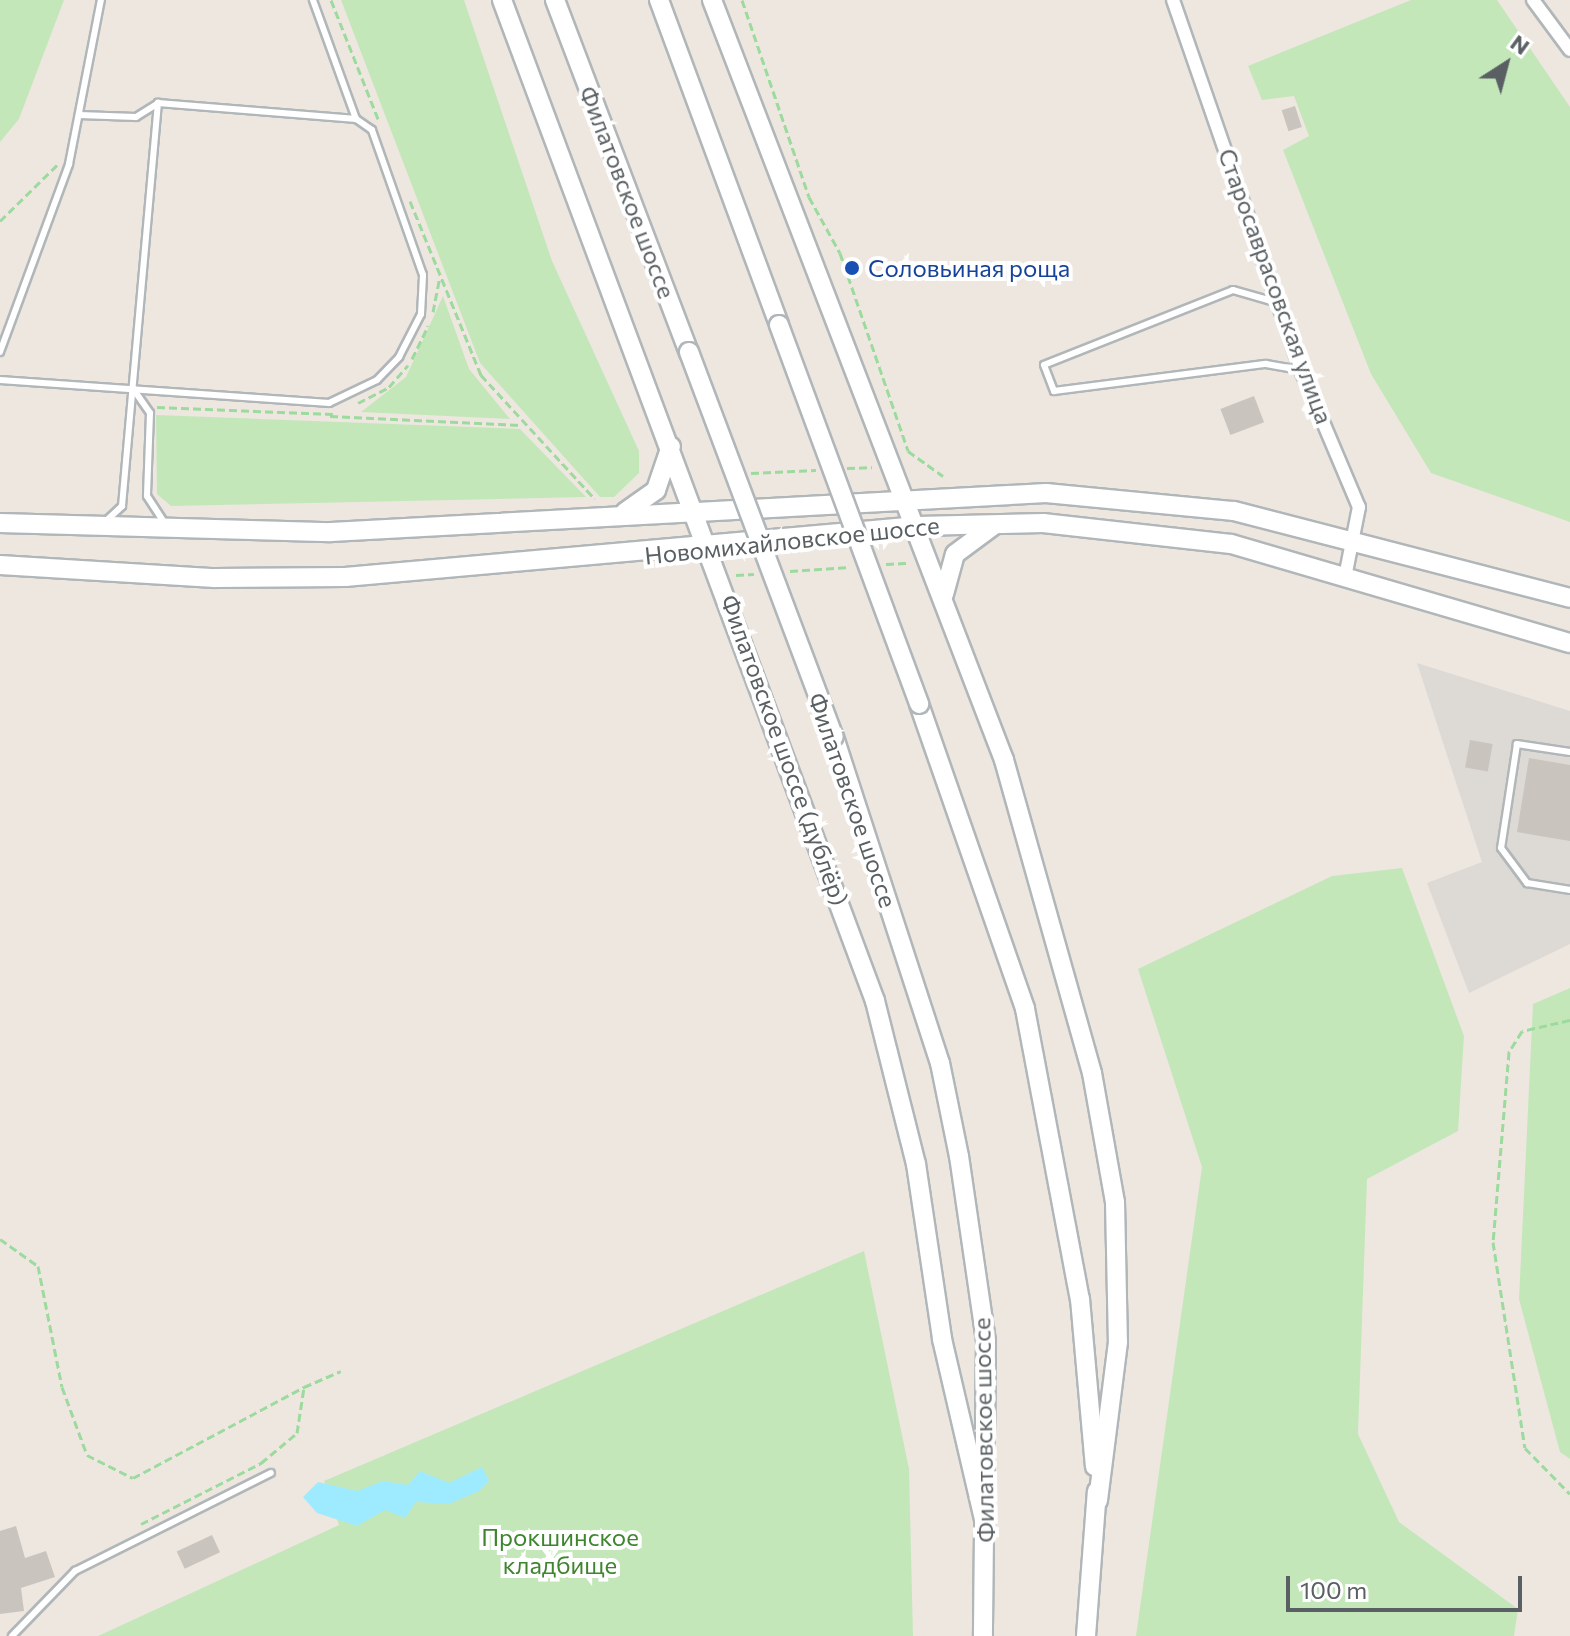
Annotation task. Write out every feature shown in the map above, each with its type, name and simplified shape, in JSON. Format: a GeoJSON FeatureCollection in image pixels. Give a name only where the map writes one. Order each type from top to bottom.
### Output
{"type":"FeatureCollection","features":[{"type":"Feature","properties":{"kind":"main road","name":"Филатовское шоссе (дублёр)"},"geometry":{"type":"LineString","coordinates":[[502,0],[697,511],[875,1001],[916,1164],[942,1339],[985,1524]]}},
{"type":"Feature","properties":{"kind":"main road","name":"Филатовское шоссе"},"geometry":{"type":"LineString","coordinates":[[555,0],[834,737],[940,1063],[959,1156],[986,1341],[983,1636]]}},
{"type":"Feature","properties":{"kind":"main road"},"geometry":{"type":"LineString","coordinates":[[659,0],[919,704],[1025,1009],[1080,1299],[1098,1501]]}},
{"type":"Feature","properties":{"kind":"main road"},"geometry":{"type":"LineString","coordinates":[[712,0],[907,496],[1004,760],[1092,1073],[1112,1188],[1118,1342],[1098,1501],[1086,1636]]}},
{"type":"Feature","properties":{"kind":"main road"},"geometry":{"type":"LineString","coordinates":[[611,517],[656,490],[671,443]]}},
{"type":"Feature","properties":{"kind":"main road","name":"Новомихайловское шоссе"},"geometry":{"type":"LineString","coordinates":[[0,523],[181,532],[611,517],[907,496],[1127,499],[1234,511],[1355,537],[1570,598]]}},
{"type":"Feature","properties":{"kind":"main road"},"geometry":{"type":"LineString","coordinates":[[944,597],[955,554],[999,523]]}},
{"type":"Feature","properties":{"kind":"main road","name":"Новомихайловское шоссе"},"geometry":{"type":"LineString","coordinates":[[0,565],[215,578],[345,577],[711,550],[918,526],[999,523],[1140,530],[1346,572],[1570,643]]}},
{"type":"Feature","properties":{"kind":"street","name":"Старосаврасовская улица"},"geometry":{"type":"LineString","coordinates":[[1173,0],[1283,305],[1301,370],[1359,507],[1346,572]]}},
{"type":"Feature","properties":{"kind":"street"},"geometry":{"type":"LineString","coordinates":[[1533,0],[1570,50]]}},
{"type":"Feature","properties":{"kind":"lane"},"geometry":{"type":"LineString","coordinates":[[0,352],[69,164],[101,0]]}},
{"type":"Feature","properties":{"kind":"lane"},"geometry":{"type":"LineString","coordinates":[[313,0],[356,119]]}},
{"type":"Feature","properties":{"kind":"lane"},"geometry":{"type":"LineString","coordinates":[[0,380],[329,403],[377,380],[399,357],[421,314],[423,275],[372,130],[356,119],[158,103],[136,117],[79,115]]}},
{"type":"Feature","properties":{"kind":"lane"},"geometry":{"type":"LineString","coordinates":[[82,528],[122,506],[125,412],[134,390],[158,103]]}},
{"type":"Feature","properties":{"kind":"lane"},"geometry":{"type":"LineString","coordinates":[[1283,305],[1233,290],[1044,365],[1054,391],[1266,364],[1301,370]]}},
{"type":"Feature","properties":{"kind":"lane"},"geometry":{"type":"LineString","coordinates":[[134,390],[150,413],[150,510],[181,532]]}},
{"type":"Feature","properties":{"kind":"lane"},"geometry":{"type":"LineString","coordinates":[[1570,752],[1517,744],[1501,848],[1527,883],[1570,890]]}},
{"type":"Feature","properties":{"kind":"lane"},"geometry":{"type":"LineString","coordinates":[[12,1636],[75,1571],[129,1539],[271,1473]]}},
{"type":"Feature","properties":{"kind":"path"},"geometry":{"type":"LineString","coordinates":[[742,0],[798,168],[840,253],[908,451],[943,476]]}},
{"type":"Feature","properties":{"kind":"path"},"geometry":{"type":"LineString","coordinates":[[58,176],[65,152]]}},
{"type":"Feature","properties":{"kind":"path"},"geometry":{"type":"LineString","coordinates":[[0,221],[54,163],[62,163]]}},
{"type":"Feature","properties":{"kind":"path"},"geometry":{"type":"LineString","coordinates":[[439,276],[481,375],[595,499]]}},
{"type":"Feature","properties":{"kind":"path"},"geometry":{"type":"LineString","coordinates":[[330,416],[525,425]]}},
{"type":"Feature","properties":{"kind":"path"},"geometry":{"type":"LineString","coordinates":[[840,469],[872,467]]}},
{"type":"Feature","properties":{"kind":"path"},"geometry":{"type":"LineString","coordinates":[[747,473],[825,469]]}},
{"type":"Feature","properties":{"kind":"path"},"geometry":{"type":"LineString","coordinates":[[875,565],[906,563]]}},
{"type":"Feature","properties":{"kind":"path"},"geometry":{"type":"LineString","coordinates":[[783,572],[860,566]]}},
{"type":"Feature","properties":{"kind":"path"},"geometry":{"type":"LineString","coordinates":[[736,575],[767,573]]}},
{"type":"Feature","properties":{"kind":"path"},"geometry":{"type":"LineString","coordinates":[[1570,1020],[1522,1031],[1509,1052],[1493,1242],[1525,1448],[1570,1494]]}},
{"type":"Feature","properties":{"kind":"path"},"geometry":{"type":"LineString","coordinates":[[0,1239],[38,1266],[62,1387],[87,1455],[133,1478],[304,1387],[341,1371]]}},
{"type":"Feature","properties":{"kind":"path"},"geometry":{"type":"LineString","coordinates":[[129,1539],[145,1521],[261,1463],[297,1433],[304,1387]]}},
{"type":"Feature","properties":{"kind":"shaded area"},"geometry":{"type":"Polygon","coordinates":[[[1417,663],[1570,711],[1570,944],[1469,993],[1427,883],[1482,862],[1417,663]]]}},
{"type":"Feature","properties":{"kind":"green space"},"geometry":{"type":"Polygon","coordinates":[[[0,0],[64,0],[19,119],[0,142],[0,0]]]}},
{"type":"Feature","properties":{"kind":"green space"},"geometry":{"type":"Polygon","coordinates":[[[341,0],[464,0],[552,261],[639,451],[639,473],[614,497],[600,497],[480,363],[341,0]]]}},
{"type":"Feature","properties":{"kind":"green space"},"geometry":{"type":"Polygon","coordinates":[[[1411,0],[1497,0],[1570,107],[1570,522],[1431,473],[1371,374],[1283,150],[1309,136],[1294,96],[1262,100],[1248,66],[1411,0]]]}},
{"type":"Feature","properties":{"kind":"green space"},"geometry":{"type":"Polygon","coordinates":[[[443,296],[469,369],[510,419],[361,412],[406,377],[443,296]]]}},
{"type":"Feature","properties":{"kind":"green space"},"geometry":{"type":"Polygon","coordinates":[[[156,415],[520,429],[586,497],[171,506],[157,494],[156,415]]]}},
{"type":"Feature","properties":{"kind":"green space"},"geometry":{"type":"Polygon","coordinates":[[[1402,868],[1464,1036],[1458,1131],[1367,1179],[1358,1434],[1399,1522],[1518,1609],[1514,1636],[1136,1636],[1202,1167],[1138,969],[1332,876],[1402,868]]]}},
{"type":"Feature","properties":{"kind":"green space"},"geometry":{"type":"Polygon","coordinates":[[[1570,988],[1570,1459],[1560,1452],[1519,1299],[1533,1004],[1570,988]]]}},
{"type":"Feature","properties":{"kind":"green space","name":"Прокшинское кладбище"},"geometry":{"type":"Polygon","coordinates":[[[864,1251],[909,1469],[913,1636],[98,1636],[339,1525],[324,1481],[864,1251]]]}},
{"type":"Feature","properties":{"kind":"water"},"geometry":{"type":"Polygon","coordinates":[[[482,1467],[489,1481],[479,1491],[449,1504],[416,1502],[405,1518],[385,1510],[357,1526],[317,1513],[303,1497],[318,1482],[357,1491],[383,1481],[408,1485],[420,1471],[449,1483],[482,1467]]]}},
{"type":"Feature","properties":{"kind":"building"},"geometry":{"type":"Polygon","coordinates":[[[1295,106],[1302,127],[1288,131],[1282,110],[1295,106]]]}},
{"type":"Feature","properties":{"kind":"building"},"geometry":{"type":"Polygon","coordinates":[[[1254,396],[1264,422],[1230,435],[1220,409],[1254,396]]]}},
{"type":"Feature","properties":{"kind":"building"},"geometry":{"type":"Polygon","coordinates":[[[1470,740],[1493,744],[1488,772],[1465,768],[1470,740]]]}},
{"type":"Feature","properties":{"kind":"building"},"geometry":{"type":"Polygon","coordinates":[[[1529,758],[1570,765],[1570,841],[1517,832],[1529,758]]]}},
{"type":"Feature","properties":{"kind":"building"},"geometry":{"type":"Polygon","coordinates":[[[16,1526],[25,1558],[46,1551],[55,1577],[21,1588],[24,1611],[0,1614],[0,1531],[16,1526]]]}},
{"type":"Feature","properties":{"kind":"building"},"geometry":{"type":"Polygon","coordinates":[[[212,1535],[220,1552],[185,1569],[177,1551],[212,1535]]]}},
{"type":"Feature","properties":{"kind":"place","name":"Соловьиная роща"},"geometry":{"type":"Point","coordinates":[852,268]}}]}
